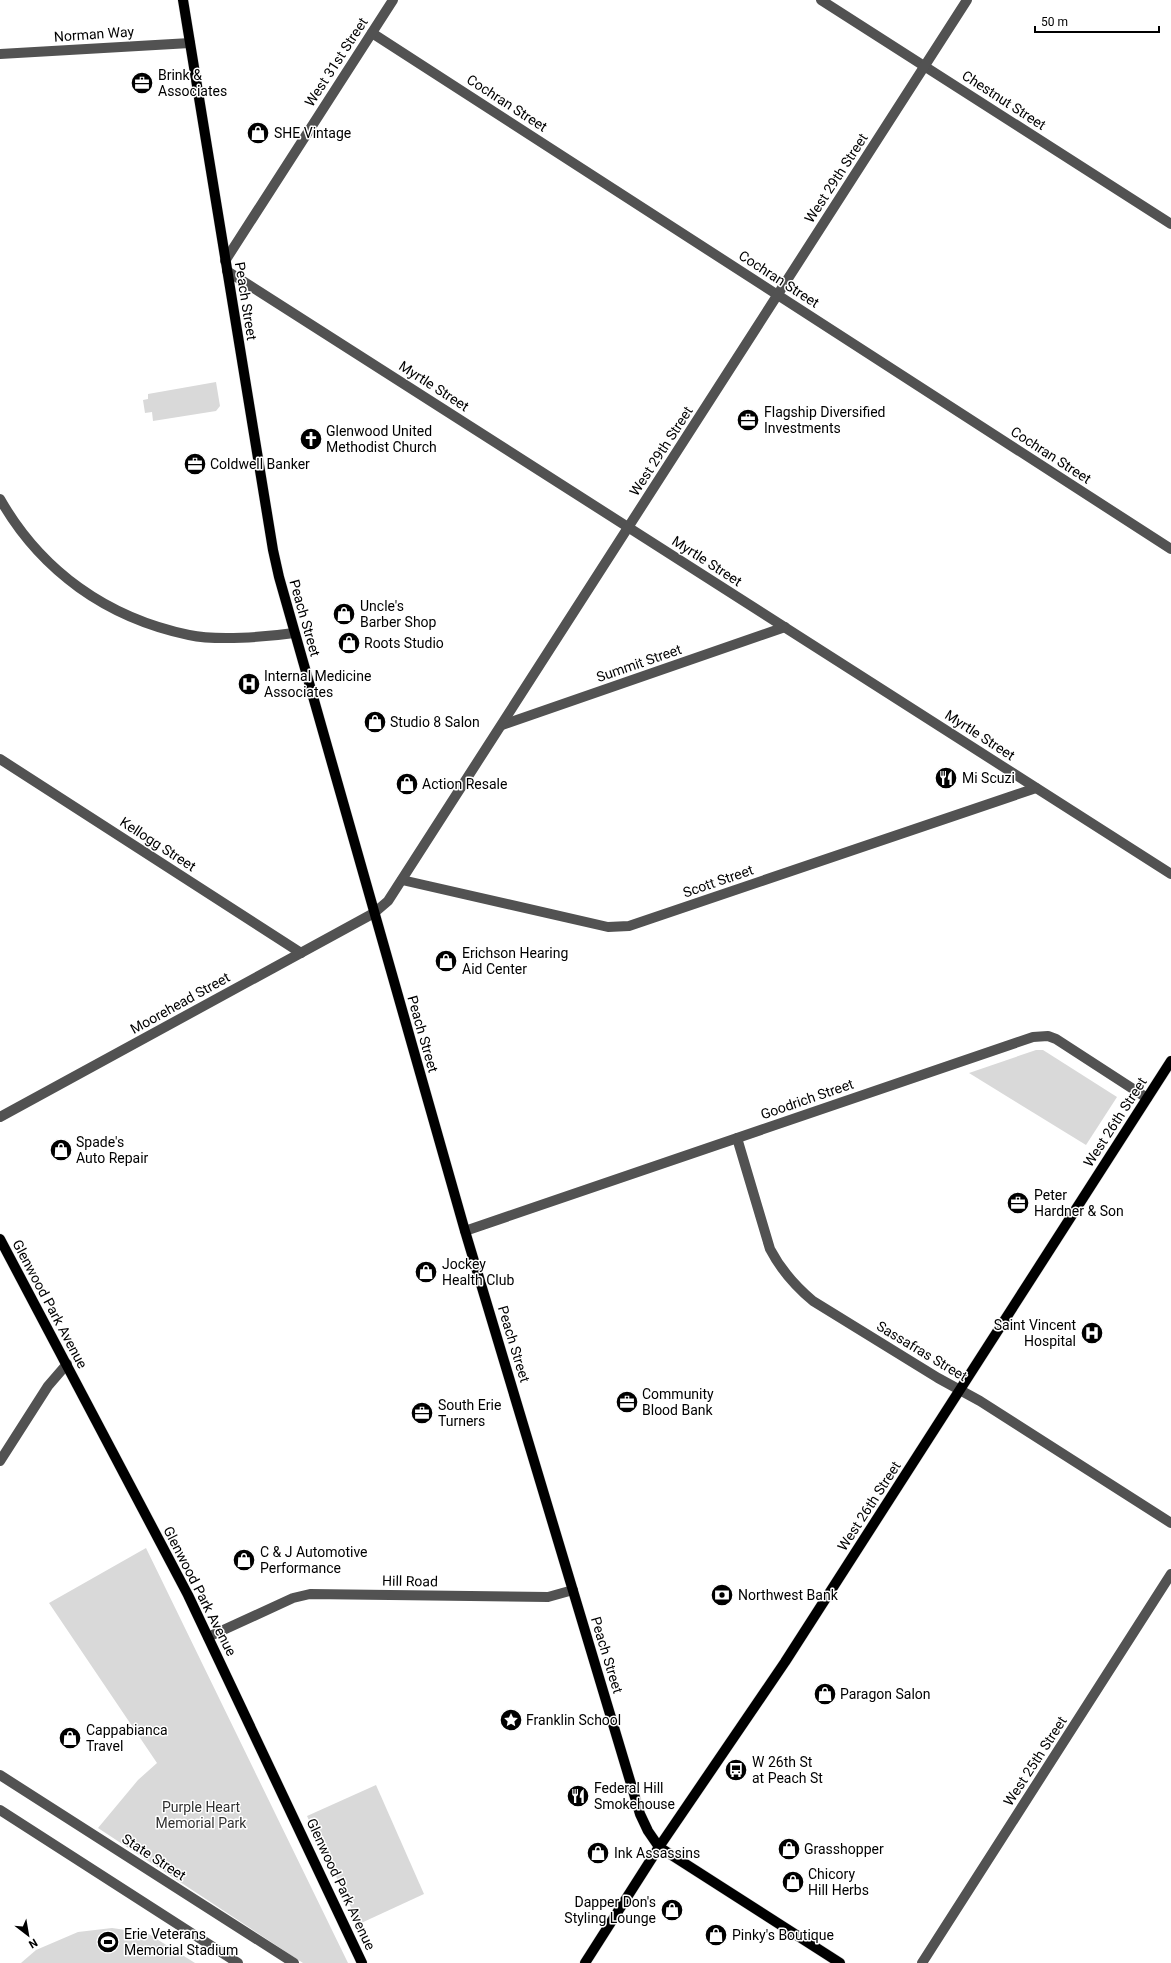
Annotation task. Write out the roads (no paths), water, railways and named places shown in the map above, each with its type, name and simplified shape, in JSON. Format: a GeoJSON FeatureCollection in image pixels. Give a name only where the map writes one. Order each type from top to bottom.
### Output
{"type":"FeatureCollection","features":[{"type":"Feature","properties":{"kind":"main road","name":"Peach Street"},"geometry":{"type":"LineString","coordinates":[[183,0],[273,550],[294,632],[465,1231],[639,1810],[648,1832],[659,1847],[840,1963]]}},
{"type":"Feature","properties":{"kind":"main road","name":"West 26th Street"},"geometry":{"type":"LineString","coordinates":[[586,1963],[659,1847],[785,1662],[1171,1061]]}},
{"type":"Feature","properties":{"kind":"main road","name":"Glenwood Park Avenue"},"geometry":{"type":"LineString","coordinates":[[0,1239],[67,1364],[208,1637],[362,1963]]}},
{"type":"Feature","properties":{"kind":"street","name":"West 31st Street"},"geometry":{"type":"LineString","coordinates":[[226,266],[393,0]]}},
{"type":"Feature","properties":{"kind":"street","name":"Chestnut Street"},"geometry":{"type":"LineString","coordinates":[[821,0],[1171,224]]}},
{"type":"Feature","properties":{"kind":"street","name":"West 29th Street"},"geometry":{"type":"LineString","coordinates":[[374,913],[388,901],[402,880],[967,0]]}},
{"type":"Feature","properties":{"kind":"street","name":"Cochran Street"},"geometry":{"type":"LineString","coordinates":[[372,33],[1171,549]]}},
{"type":"Feature","properties":{"kind":"street","name":"Norman Way"},"geometry":{"type":"LineString","coordinates":[[0,54],[190,43]]}},
{"type":"Feature","properties":{"kind":"street","name":"Myrtle Street"},"geometry":{"type":"LineString","coordinates":[[226,266],[629,527],[1171,874]]}},
{"type":"Feature","properties":{"kind":"street"},"geometry":{"type":"LineString","coordinates":[[0,499],[21,531],[56,570],[74,585],[118,610],[158,626],[189,635],[271,637],[294,632]]}},
{"type":"Feature","properties":{"kind":"street","name":"Summit Street"},"geometry":{"type":"LineString","coordinates":[[502,725],[785,627]]}},
{"type":"Feature","properties":{"kind":"street","name":"Kellogg Street"},"geometry":{"type":"LineString","coordinates":[[0,759],[301,953]]}},
{"type":"Feature","properties":{"kind":"street","name":"Scott Street"},"geometry":{"type":"LineString","coordinates":[[402,880],[608,927],[629,926],[1036,788]]}},
{"type":"Feature","properties":{"kind":"street","name":"Moorehead Street"},"geometry":{"type":"LineString","coordinates":[[0,1117],[374,913]]}},
{"type":"Feature","properties":{"kind":"street","name":"Goodrich Street"},"geometry":{"type":"LineString","coordinates":[[465,1231],[1040,1036],[1048,1036],[1056,1039],[1147,1098]]}},
{"type":"Feature","properties":{"kind":"street","name":"Sassafras Street"},"geometry":{"type":"LineString","coordinates":[[737,1138],[770,1249],[792,1282],[813,1301],[960,1390],[1171,1524]]}},
{"type":"Feature","properties":{"kind":"street"},"geometry":{"type":"LineString","coordinates":[[0,1461],[48,1386],[67,1364]]}},
{"type":"Feature","properties":{"kind":"street","name":"West 25th Street"},"geometry":{"type":"LineString","coordinates":[[922,1963],[1171,1574]]}},
{"type":"Feature","properties":{"kind":"street","name":"Hill Road"},"geometry":{"type":"LineString","coordinates":[[208,1637],[293,1598],[310,1594],[548,1597],[573,1590]]}},
{"type":"Feature","properties":{"kind":"street","name":"State Street"},"geometry":{"type":"LineString","coordinates":[[0,1775],[294,1963]]}},
{"type":"Feature","properties":{"kind":"street"},"geometry":{"type":"LineString","coordinates":[[0,1810],[238,1963]]}},
{"type":"Feature","properties":{"kind":"place","name":"Brink & Associates"},"geometry":{"type":"Point","coordinates":[142,83]}},
{"type":"Feature","properties":{"kind":"place","name":"SHE Vintage"},"geometry":{"type":"Point","coordinates":[258,133]}},
{"type":"Feature","properties":{"kind":"place","name":"Flagship Diversified Investments"},"geometry":{"type":"Point","coordinates":[748,420]}},
{"type":"Feature","properties":{"kind":"place","name":"Glenwood United Methodist Church"},"geometry":{"type":"Point","coordinates":[311,439]}},
{"type":"Feature","properties":{"kind":"place","name":"Coldwell Banker"},"geometry":{"type":"Point","coordinates":[195,464]}},
{"type":"Feature","properties":{"kind":"place","name":"Uncle's Barber Shop"},"geometry":{"type":"Point","coordinates":[344,614]}},
{"type":"Feature","properties":{"kind":"place","name":"Roots Studio"},"geometry":{"type":"Point","coordinates":[349,643]}},
{"type":"Feature","properties":{"kind":"place","name":"Internal Medicine Associates"},"geometry":{"type":"Point","coordinates":[249,684]}},
{"type":"Feature","properties":{"kind":"place","name":"Studio 8 Salon"},"geometry":{"type":"Point","coordinates":[375,722]}},
{"type":"Feature","properties":{"kind":"place","name":"Mi Scuzi"},"geometry":{"type":"Point","coordinates":[946,778]}},
{"type":"Feature","properties":{"kind":"place","name":"Action Resale"},"geometry":{"type":"Point","coordinates":[407,784]}},
{"type":"Feature","properties":{"kind":"place","name":"Erichson Hearing Aid Center"},"geometry":{"type":"Point","coordinates":[446,961]}},
{"type":"Feature","properties":{"kind":"place","name":"Spade's Auto Repair"},"geometry":{"type":"Point","coordinates":[61,1150]}},
{"type":"Feature","properties":{"kind":"place","name":"Peter Hardner & Son"},"geometry":{"type":"Point","coordinates":[1018,1203]}},
{"type":"Feature","properties":{"kind":"place","name":"Jockey Health Club"},"geometry":{"type":"Point","coordinates":[426,1272]}},
{"type":"Feature","properties":{"kind":"place","name":"Saint Vincent Hospital"},"geometry":{"type":"Point","coordinates":[1092,1333]}},
{"type":"Feature","properties":{"kind":"place","name":"Community Blood Bank"},"geometry":{"type":"Point","coordinates":[627,1402]}},
{"type":"Feature","properties":{"kind":"place","name":"South Erie Turners"},"geometry":{"type":"Point","coordinates":[422,1413]}},
{"type":"Feature","properties":{"kind":"place","name":"C & J Automotive Performance"},"geometry":{"type":"Point","coordinates":[244,1560]}},
{"type":"Feature","properties":{"kind":"place","name":"Northwest Bank"},"geometry":{"type":"Point","coordinates":[722,1595]}},
{"type":"Feature","properties":{"kind":"place","name":"Paragon Salon"},"geometry":{"type":"Point","coordinates":[825,1694]}},
{"type":"Feature","properties":{"kind":"place","name":"Franklin School"},"geometry":{"type":"Point","coordinates":[511,1720]}},
{"type":"Feature","properties":{"kind":"place","name":"Cappabianca Travel"},"geometry":{"type":"Point","coordinates":[70,1738]}},
{"type":"Feature","properties":{"kind":"place","name":"W 26th St at Peach St"},"geometry":{"type":"Point","coordinates":[736,1770]}},
{"type":"Feature","properties":{"kind":"place","name":"Federal Hill Smokehouse"},"geometry":{"type":"Point","coordinates":[578,1796]}},
{"type":"Feature","properties":{"kind":"place","name":"Grasshopper"},"geometry":{"type":"Point","coordinates":[789,1849]}},
{"type":"Feature","properties":{"kind":"place","name":"Ink Assassins"},"geometry":{"type":"Point","coordinates":[598,1853]}},
{"type":"Feature","properties":{"kind":"place","name":"Chicory Hill Herbs"},"geometry":{"type":"Point","coordinates":[793,1882]}},
{"type":"Feature","properties":{"kind":"place","name":"Dapper Don's Styling Lounge"},"geometry":{"type":"Point","coordinates":[672,1910]}},
{"type":"Feature","properties":{"kind":"place","name":"Pinky's Boutique"},"geometry":{"type":"Point","coordinates":[716,1935]}},
{"type":"Feature","properties":{"kind":"place","name":"Erie Veterans Memorial Stadium"},"geometry":{"type":"Point","coordinates":[108,1942]}},
{"type":"Feature","properties":{"kind":"park label","name":"Purple Heart Memorial Park"},"geometry":{"type":"Point","coordinates":[201,1816]}}]}
